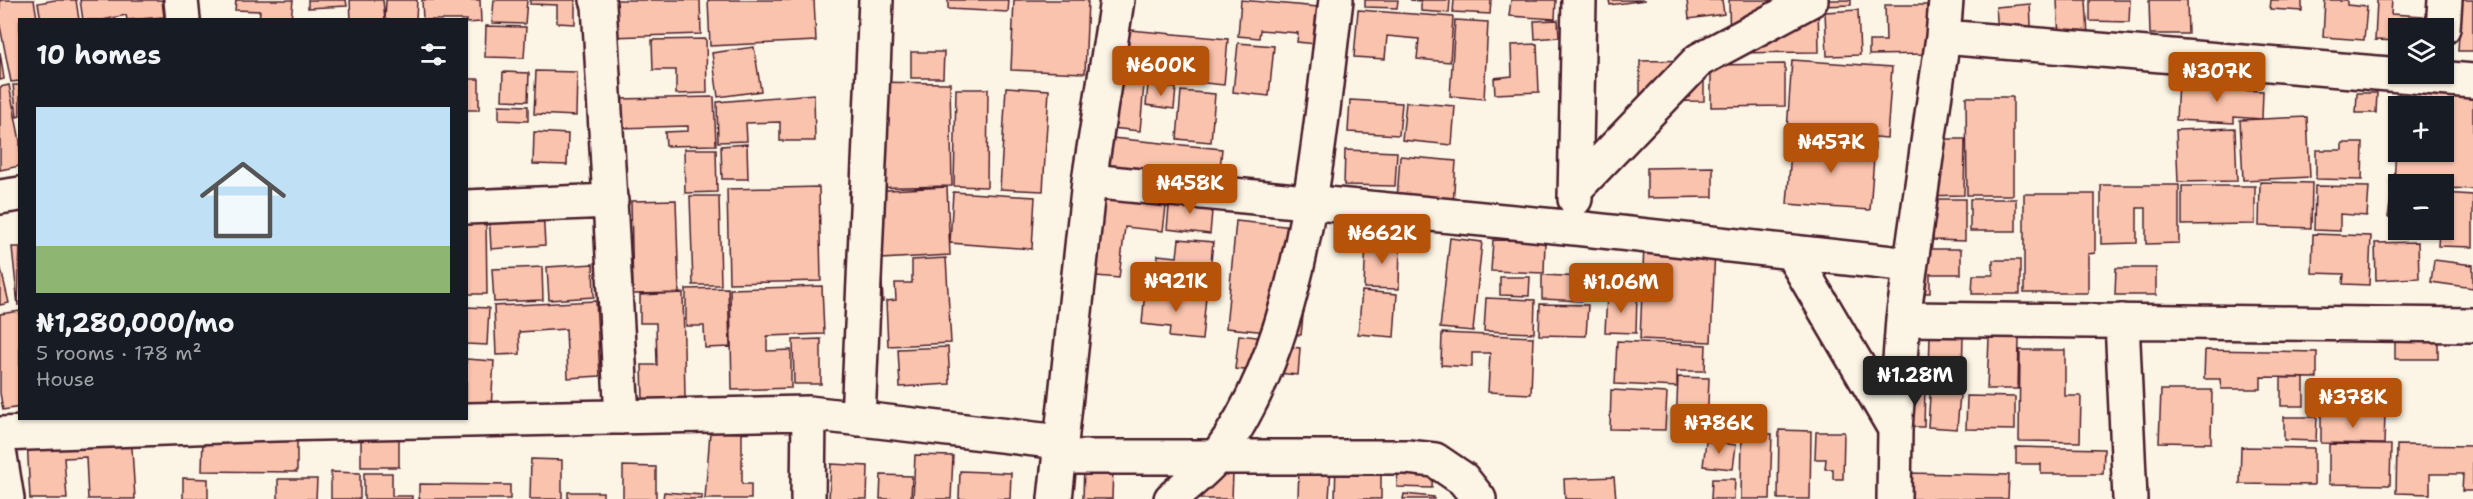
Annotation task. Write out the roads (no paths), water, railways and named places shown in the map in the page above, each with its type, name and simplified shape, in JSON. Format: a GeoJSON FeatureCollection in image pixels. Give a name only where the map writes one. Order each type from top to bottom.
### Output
{"type":"FeatureCollection","features":[{"type":"Feature","properties":{"kind":"street"},"geometry":{"type":"LineString","coordinates":[[181,0],[183,18]]}},
{"type":"Feature","properties":{"kind":"street"},"geometry":{"type":"LineString","coordinates":[[597,0],[622,417]]}},
{"type":"Feature","properties":{"kind":"street"},"geometry":{"type":"LineString","coordinates":[[858,419],[876,0]]}},
{"type":"Feature","properties":{"kind":"street"},"geometry":{"type":"LineString","coordinates":[[1056,499],[1089,181],[1117,0]]}},
{"type":"Feature","properties":{"kind":"street"},"geometry":{"type":"LineString","coordinates":[[1171,499],[1216,457],[1243,418],[1264,373],[1286,304],[1310,202],[1336,0]]}},
{"type":"Feature","properties":{"kind":"street"},"geometry":{"type":"LineString","coordinates":[[1575,228],[1579,0]]}},
{"type":"Feature","properties":{"kind":"street"},"geometry":{"type":"LineString","coordinates":[[1576,188],[1700,60],[1811,0]]}},
{"type":"Feature","properties":{"kind":"street"},"geometry":{"type":"LineString","coordinates":[[1894,499],[1895,429],[1903,319],[1943,37],[1946,0]]}},
{"type":"Feature","properties":{"kind":"street"},"geometry":{"type":"LineString","coordinates":[[2443,18],[2445,0]]}},
{"type":"Feature","properties":{"kind":"street"},"geometry":{"type":"LineString","coordinates":[[1943,37],[2388,72]]}},
{"type":"Feature","properties":{"kind":"street"},"geometry":{"type":"LineString","coordinates":[[2454,78],[2473,81]]}},
{"type":"Feature","properties":{"kind":"street"},"geometry":{"type":"LineString","coordinates":[[1089,181],[1575,228],[1910,265]]}},
{"type":"Feature","properties":{"kind":"street"},"geometry":{"type":"LineString","coordinates":[[0,197],[18,194]]}},
{"type":"Feature","properties":{"kind":"street"},"geometry":{"type":"LineString","coordinates":[[468,207],[610,201]]}},
{"type":"Feature","properties":{"kind":"street"},"geometry":{"type":"LineString","coordinates":[[1791,252],[1895,429]]}},
{"type":"Feature","properties":{"kind":"street"},"geometry":{"type":"LineString","coordinates":[[1903,319],[2473,325]]}},
{"type":"Feature","properties":{"kind":"street"},"geometry":{"type":"LineString","coordinates":[[2122,321],[2130,499]]}},
{"type":"Feature","properties":{"kind":"street"},"geometry":{"type":"LineString","coordinates":[[808,499],[809,413]]}},
{"type":"Feature","properties":{"kind":"street"},"geometry":{"type":"LineString","coordinates":[[468,419],[809,413],[1060,449],[1216,457],[1407,457],[1435,460],[1463,479],[1479,499]]}},
{"type":"Feature","properties":{"kind":"street"},"geometry":{"type":"LineString","coordinates":[[7,499],[0,452],[220,422],[381,420]]}}]}
